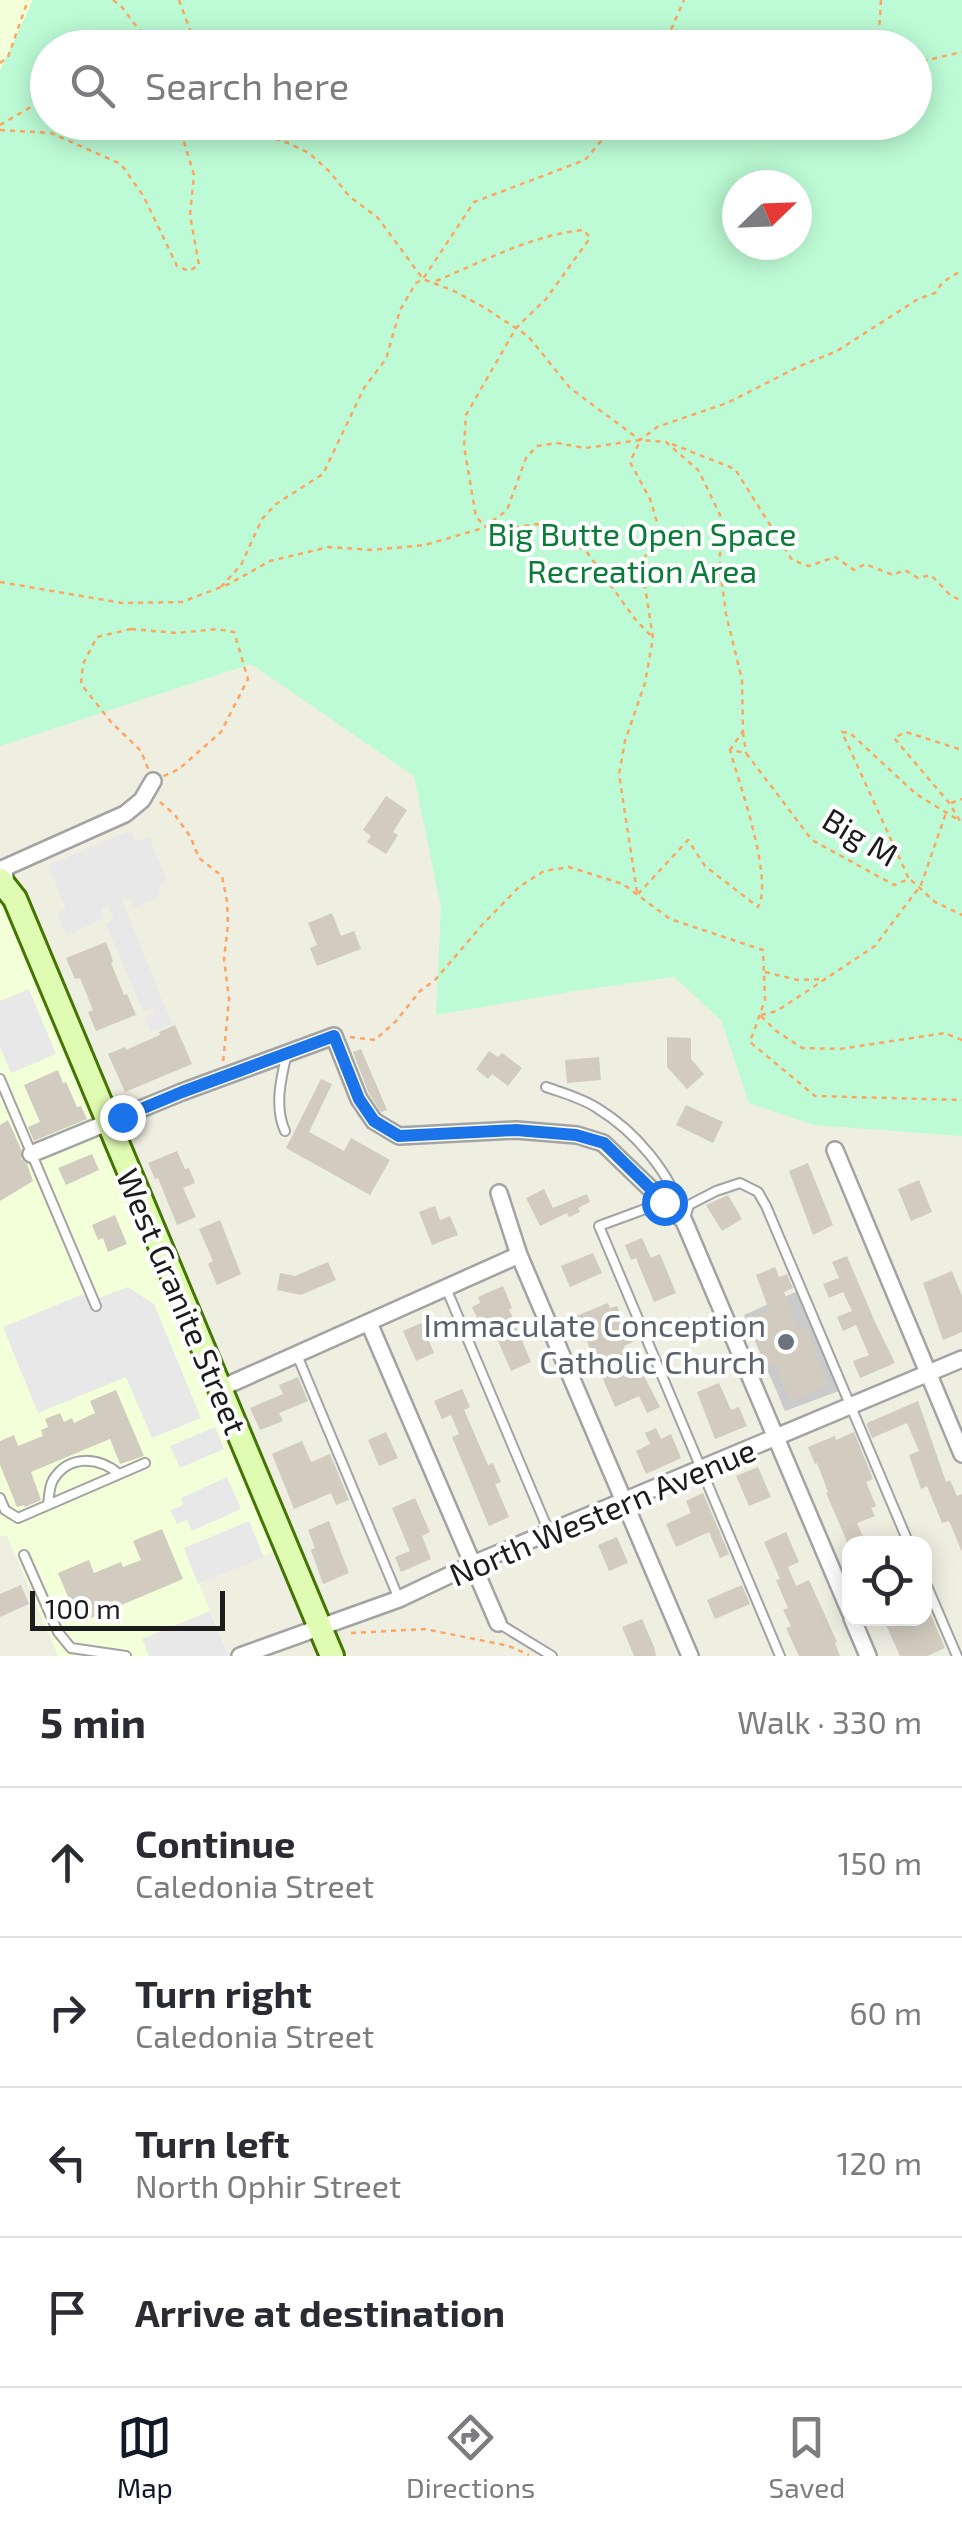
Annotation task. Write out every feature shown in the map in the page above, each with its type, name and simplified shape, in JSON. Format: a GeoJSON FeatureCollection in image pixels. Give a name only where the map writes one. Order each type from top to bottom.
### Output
{"type":"FeatureCollection","features":[{"type":"Feature","properties":{"kind":"street"},"geometry":{"type":"LineString","coordinates":[[5,885],[4,868],[126,814],[142,800],[150,786]]}},
{"type":"Feature","properties":{"kind":"street","name":"West Granite Street"},"geometry":{"type":"LineString","coordinates":[[5,885],[330,1639]]}},
{"type":"Feature","properties":{"kind":"street"},"geometry":{"type":"LineString","coordinates":[[32,1154],[334,1036],[359,1099],[374,1121],[399,1136],[516,1130],[576,1135],[604,1143],[684,1221],[842,1594]]}},
{"type":"Feature","properties":{"kind":"street"},"geometry":{"type":"LineString","coordinates":[[835,1150],[962,1454]]}},
{"type":"Feature","properties":{"kind":"street"},"geometry":{"type":"LineString","coordinates":[[498,1193],[519,1255],[690,1656]]}},
{"type":"Feature","properties":{"kind":"street"},"geometry":{"type":"LineString","coordinates":[[220,1388],[519,1255]]}},
{"type":"Feature","properties":{"kind":"street"},"geometry":{"type":"LineString","coordinates":[[369,1323],[498,1623]]}},
{"type":"Feature","properties":{"kind":"street","name":"North Western Avenue"},"geometry":{"type":"LineString","coordinates":[[240,1656],[330,1639],[400,1598],[472,1564],[962,1359]]}},
{"type":"Feature","properties":{"kind":"street"},"geometry":{"type":"LineString","coordinates":[[856,1626],[868,1656]]}},
{"type":"Feature","properties":{"kind":"lane"},"geometry":{"type":"LineString","coordinates":[[284,1131],[281,1079],[287,1053]]}},
{"type":"Feature","properties":{"kind":"lane"},"geometry":{"type":"LineString","coordinates":[[0,1079],[96,1306]]}},
{"type":"Feature","properties":{"kind":"lane"},"geometry":{"type":"LineString","coordinates":[[546,1087],[596,1106],[622,1126],[666,1178],[679,1200],[684,1221]]}},
{"type":"Feature","properties":{"kind":"lane"},"geometry":{"type":"LineString","coordinates":[[684,1221],[690,1205],[716,1191],[740,1183],[758,1192],[907,1536]]}},
{"type":"Feature","properties":{"kind":"lane"},"geometry":{"type":"LineString","coordinates":[[664,1202],[599,1226],[780,1656]]}},
{"type":"Feature","properties":{"kind":"lane"},"geometry":{"type":"LineString","coordinates":[[446,1288],[550,1532]]}},
{"type":"Feature","properties":{"kind":"lane"},"geometry":{"type":"LineString","coordinates":[[297,1355],[400,1598]]}},
{"type":"Feature","properties":{"kind":"lane"},"geometry":{"type":"LineString","coordinates":[[48,1505],[52,1482],[70,1464],[101,1462],[119,1474]]}},
{"type":"Feature","properties":{"kind":"lane"},"geometry":{"type":"LineString","coordinates":[[0,1498],[5,1510],[18,1518],[145,1463]]}},
{"type":"Feature","properties":{"kind":"lane"},"geometry":{"type":"LineString","coordinates":[[24,1555],[58,1632],[71,1648],[126,1656]]}},
{"type":"Feature","properties":{"kind":"lane"},"geometry":{"type":"LineString","coordinates":[[932,1598],[957,1656]]}},
{"type":"Feature","properties":{"kind":"lane"},"geometry":{"type":"LineString","coordinates":[[498,1623],[552,1656]]}},
{"type":"Feature","properties":{"kind":"path"},"geometry":{"type":"LineString","coordinates":[[0,63],[8,57],[28,0]]}},
{"type":"Feature","properties":{"kind":"path"},"geometry":{"type":"LineString","coordinates":[[113,0],[139,30]]}},
{"type":"Feature","properties":{"kind":"path"},"geometry":{"type":"LineString","coordinates":[[179,0],[190,30]]}},
{"type":"Feature","properties":{"kind":"path"},"geometry":{"type":"LineString","coordinates":[[671,30],[684,0]]}},
{"type":"Feature","properties":{"kind":"path"},"geometry":{"type":"LineString","coordinates":[[878,30],[881,0]]}},
{"type":"Feature","properties":{"kind":"path"},"geometry":{"type":"LineString","coordinates":[[932,58],[962,52]]}},
{"type":"Feature","properties":{"kind":"path"},"geometry":{"type":"LineString","coordinates":[[0,128],[30,109]]}},
{"type":"Feature","properties":{"kind":"path"},"geometry":{"type":"LineString","coordinates":[[0,128],[30,131]]}},
{"type":"Feature","properties":{"kind":"path"},"geometry":{"type":"LineString","coordinates":[[67,140],[121,164],[144,197],[178,266],[189,271],[198,265],[190,215],[194,175],[183,140]]}},
{"type":"Feature","properties":{"kind":"path"},"geometry":{"type":"LineString","coordinates":[[279,140],[309,153],[349,196],[378,218],[422,278],[485,308],[528,336],[570,388],[640,440]]}},
{"type":"Feature","properties":{"kind":"path"},"geometry":{"type":"LineString","coordinates":[[220,588],[241,565],[262,519],[276,504],[323,474],[364,388],[386,359],[400,310],[474,202],[585,160],[602,140]]}},
{"type":"Feature","properties":{"kind":"path"},"geometry":{"type":"LineString","coordinates":[[433,283],[518,246],[562,233],[584,230],[590,238],[546,299],[516,328],[466,415],[464,446],[476,517],[485,526],[506,530],[537,524],[586,551],[653,638]]}},
{"type":"Feature","properties":{"kind":"path"},"geometry":{"type":"LineString","coordinates":[[638,894],[619,774],[646,683],[653,638],[642,566],[657,522],[650,499],[630,462],[640,440],[657,427],[727,402],[837,351],[918,299],[935,293],[943,282],[962,270]]}},
{"type":"Feature","properties":{"kind":"path"},"geometry":{"type":"LineString","coordinates":[[0,582],[122,603],[182,602],[270,562],[328,547],[372,550],[425,544],[485,526],[508,510],[526,458],[537,446],[557,443],[586,448],[640,440],[666,442],[736,469],[792,560],[809,566],[835,557],[854,570],[865,564],[893,575],[905,570],[918,578],[930,575],[962,601]]}},
{"type":"Feature","properties":{"kind":"path"},"geometry":{"type":"LineString","coordinates":[[666,442],[699,471],[720,515],[720,569],[742,680],[746,752],[730,750]]}},
{"type":"Feature","properties":{"kind":"path"},"geometry":{"type":"LineString","coordinates":[[150,786],[178,769],[221,732],[248,680],[234,632],[177,634],[131,628],[97,636],[83,664],[81,684],[111,722],[141,751],[150,786],[190,836],[199,858],[222,876],[227,901],[224,959],[229,998],[220,1078]]}},
{"type":"Feature","properties":{"kind":"path"},"geometry":{"type":"LineString","coordinates":[[638,894],[688,840],[705,866],[758,906],[764,896],[760,859],[730,750],[743,731]]}},
{"type":"Feature","properties":{"kind":"path","name":"Big M"},"geometry":{"type":"LineString","coordinates":[[746,752],[812,840],[894,885],[910,880],[842,732],[850,733],[916,794],[946,812]]}},
{"type":"Feature","properties":{"kind":"path"},"geometry":{"type":"LineString","coordinates":[[760,1015],[776,1011],[876,946],[919,887],[946,812],[960,821],[894,738],[906,732],[962,750]]}},
{"type":"Feature","properties":{"kind":"path"},"geometry":{"type":"LineString","coordinates":[[950,804],[962,799]]}},
{"type":"Feature","properties":{"kind":"path"},"geometry":{"type":"LineString","coordinates":[[334,1036],[375,1040],[519,887],[544,870],[569,868],[622,884],[670,919],[763,950],[765,1000],[750,1042],[815,1096],[962,1100]]}},
{"type":"Feature","properties":{"kind":"path"},"geometry":{"type":"LineString","coordinates":[[910,880],[935,902],[962,915]]}},
{"type":"Feature","properties":{"kind":"path"},"geometry":{"type":"LineString","coordinates":[[764,972],[798,980],[828,978]]}},
{"type":"Feature","properties":{"kind":"path"},"geometry":{"type":"LineString","coordinates":[[760,1015],[802,1048],[840,1049],[946,1032],[962,1040]]}},
{"type":"Feature","properties":{"kind":"path"},"geometry":{"type":"LineString","coordinates":[[330,1639],[425,1629],[509,1646],[530,1656]]}},
{"type":"Feature","properties":{"kind":"shaded area"},"geometry":{"type":"Polygon","coordinates":[[[0,0],[33,0],[0,71],[0,0]]]}},
{"type":"Feature","properties":{"kind":"shaded area"},"geometry":{"type":"Polygon","coordinates":[[[131,830],[136,842],[149,837],[167,881],[158,886],[160,896],[134,908],[129,898],[122,900],[172,1024],[151,1032],[144,1018],[154,1013],[154,1008],[143,1011],[106,924],[114,918],[109,908],[101,909],[104,918],[66,936],[57,913],[66,909],[48,865],[131,830]]]}},
{"type":"Feature","properties":{"kind":"shaded area"},"geometry":{"type":"Polygon","coordinates":[[[0,867],[286,1546],[199,1584],[227,1656],[58,1656],[7,1535],[0,1537],[0,867]]]}},
{"type":"Feature","properties":{"kind":"shaded area"},"geometry":{"type":"Polygon","coordinates":[[[29,989],[56,1054],[11,1073],[0,1047],[0,1001],[29,989]]]}},
{"type":"Feature","properties":{"kind":"shaded area"},"geometry":{"type":"Polygon","coordinates":[[[128,1287],[154,1304],[201,1418],[152,1438],[126,1377],[38,1413],[3,1327],[81,1295],[99,1298],[128,1287]]]}},
{"type":"Feature","properties":{"kind":"shaded area","name":"Immaculate Conception Catholic Church"},"geometry":{"type":"Polygon","coordinates":[[[798,1291],[839,1391],[785,1411],[744,1315],[798,1291]]]}},
{"type":"Feature","properties":{"kind":"shaded area"},"geometry":{"type":"Polygon","coordinates":[[[215,1427],[224,1449],[180,1468],[170,1446],[215,1427]]]}},
{"type":"Feature","properties":{"kind":"shaded area"},"geometry":{"type":"Polygon","coordinates":[[[227,1477],[241,1509],[192,1531],[187,1520],[177,1524],[170,1510],[183,1505],[181,1498],[227,1477]]]}},
{"type":"Feature","properties":{"kind":"shaded area"},"geometry":{"type":"Polygon","coordinates":[[[249,1521],[264,1557],[198,1584],[184,1548],[249,1521]]]}},
{"type":"Feature","properties":{"kind":"shaded area"},"geometry":{"type":"Polygon","coordinates":[[[210,1611],[229,1656],[149,1656],[142,1639],[210,1611]]]}},
{"type":"Feature","properties":{"kind":"green space","name":"Big Butte Open Space Recreation Area"},"geometry":{"type":"Polygon","coordinates":[[[33,0],[962,0],[962,1136],[814,1125],[749,1103],[721,1020],[674,977],[436,1015],[441,907],[414,776],[251,664],[0,746],[0,71],[33,0]]]}},
{"type":"Feature","properties":{"kind":"building"},"geometry":{"type":"Polygon","coordinates":[[[386,796],[407,810],[393,832],[398,835],[386,854],[367,842],[371,836],[363,830],[386,796]]]}},
{"type":"Feature","properties":{"kind":"building"},"geometry":{"type":"Polygon","coordinates":[[[332,913],[341,936],[354,931],[361,949],[317,966],[310,948],[317,945],[308,923],[332,913]]]}},
{"type":"Feature","properties":{"kind":"building"},"geometry":{"type":"Polygon","coordinates":[[[106,942],[124,995],[127,994],[136,1015],[96,1031],[88,1012],[93,1010],[80,978],[75,979],[66,958],[106,942]]]}},
{"type":"Feature","properties":{"kind":"building"},"geometry":{"type":"Polygon","coordinates":[[[175,1025],[192,1064],[125,1092],[108,1054],[125,1047],[126,1050],[175,1025]]]}},
{"type":"Feature","properties":{"kind":"building"},"geometry":{"type":"Polygon","coordinates":[[[667,1037],[691,1038],[691,1059],[704,1074],[687,1089],[667,1067],[667,1037]]]}},
{"type":"Feature","properties":{"kind":"building"},"geometry":{"type":"Polygon","coordinates":[[[361,1049],[387,1110],[381,1112],[369,1094],[353,1052],[361,1049]]]}},
{"type":"Feature","properties":{"kind":"building"},"geometry":{"type":"Polygon","coordinates":[[[489,1051],[498,1057],[502,1053],[522,1068],[508,1086],[492,1074],[488,1079],[476,1069],[489,1051]]]}},
{"type":"Feature","properties":{"kind":"building"},"geometry":{"type":"Polygon","coordinates":[[[599,1057],[601,1080],[567,1083],[565,1060],[599,1057]]]}},
{"type":"Feature","properties":{"kind":"building"},"geometry":{"type":"Polygon","coordinates":[[[58,1070],[87,1119],[34,1141],[28,1127],[40,1122],[24,1085],[58,1070]]]}},
{"type":"Feature","properties":{"kind":"building"},"geometry":{"type":"Polygon","coordinates":[[[321,1079],[332,1084],[309,1132],[344,1151],[351,1138],[390,1160],[370,1195],[286,1148],[321,1079]]]}},
{"type":"Feature","properties":{"kind":"building"},"geometry":{"type":"Polygon","coordinates":[[[686,1105],[723,1122],[713,1143],[676,1125],[686,1105]]]}},
{"type":"Feature","properties":{"kind":"building"},"geometry":{"type":"Polygon","coordinates":[[[8,1120],[33,1181],[0,1201],[0,1125],[8,1120]]]}},
{"type":"Feature","properties":{"kind":"building"},"geometry":{"type":"Polygon","coordinates":[[[177,1151],[195,1183],[183,1188],[196,1217],[177,1225],[148,1163],[177,1151]]]}},
{"type":"Feature","properties":{"kind":"building"},"geometry":{"type":"Polygon","coordinates":[[[92,1154],[99,1170],[66,1185],[58,1168],[92,1154]]]}},
{"type":"Feature","properties":{"kind":"building"},"geometry":{"type":"Polygon","coordinates":[[[808,1163],[833,1225],[813,1235],[789,1171],[808,1163]]]}},
{"type":"Feature","properties":{"kind":"building"},"geometry":{"type":"Polygon","coordinates":[[[919,1180],[932,1212],[911,1221],[898,1189],[919,1180]]]}},
{"type":"Feature","properties":{"kind":"building"},"geometry":{"type":"Polygon","coordinates":[[[544,1189],[553,1208],[587,1194],[590,1202],[578,1208],[580,1212],[569,1217],[567,1213],[540,1226],[526,1198],[544,1189]]]}},
{"type":"Feature","properties":{"kind":"building"},"geometry":{"type":"Polygon","coordinates":[[[728,1195],[742,1219],[722,1231],[706,1205],[728,1195]]]}},
{"type":"Feature","properties":{"kind":"building"},"geometry":{"type":"Polygon","coordinates":[[[435,1206],[440,1220],[450,1216],[458,1235],[432,1245],[419,1212],[435,1206]]]}},
{"type":"Feature","properties":{"kind":"building"},"geometry":{"type":"Polygon","coordinates":[[[115,1215],[127,1244],[108,1252],[92,1225],[115,1215]]]}},
{"type":"Feature","properties":{"kind":"building"},"geometry":{"type":"Polygon","coordinates":[[[220,1220],[241,1274],[217,1285],[208,1264],[213,1261],[199,1229],[220,1220]]]}},
{"type":"Feature","properties":{"kind":"building"},"geometry":{"type":"Polygon","coordinates":[[[642,1238],[651,1258],[660,1254],[676,1293],[654,1302],[636,1258],[631,1260],[625,1245],[642,1238]]]}},
{"type":"Feature","properties":{"kind":"building"},"geometry":{"type":"Polygon","coordinates":[[[593,1253],[602,1273],[570,1287],[561,1266],[593,1253]]]}},
{"type":"Feature","properties":{"kind":"building"},"geometry":{"type":"Polygon","coordinates":[[[847,1256],[895,1363],[860,1378],[853,1361],[869,1355],[856,1325],[843,1331],[837,1317],[852,1311],[843,1292],[829,1298],[823,1284],[839,1278],[832,1262],[847,1256]]]}},
{"type":"Feature","properties":{"kind":"building"},"geometry":{"type":"Polygon","coordinates":[[[328,1262],[336,1280],[301,1295],[277,1290],[280,1273],[295,1276],[328,1262]]]}},
{"type":"Feature","properties":{"kind":"building","name":"Immaculate Conception Catholic Church"},"geometry":{"type":"Polygon","coordinates":[[[775,1267],[779,1277],[787,1274],[793,1288],[784,1292],[799,1330],[807,1326],[828,1386],[790,1401],[774,1362],[767,1365],[749,1318],[769,1310],[756,1275],[775,1267]]]}},
{"type":"Feature","properties":{"kind":"building"},"geometry":{"type":"Polygon","coordinates":[[[952,1271],[962,1296],[962,1332],[943,1340],[923,1283],[952,1271]]]}},
{"type":"Feature","properties":{"kind":"building"},"geometry":{"type":"Polygon","coordinates":[[[503,1286],[531,1362],[511,1371],[488,1318],[479,1322],[472,1307],[480,1303],[478,1297],[503,1286]]]}},
{"type":"Feature","properties":{"kind":"building"},"geometry":{"type":"Polygon","coordinates":[[[608,1303],[610,1308],[617,1306],[633,1342],[624,1346],[637,1375],[642,1372],[660,1407],[647,1413],[639,1396],[615,1407],[576,1316],[608,1303]]]}},
{"type":"Feature","properties":{"kind":"building"},"geometry":{"type":"Polygon","coordinates":[[[421,1323],[434,1353],[416,1361],[403,1331],[421,1323]]]}},
{"type":"Feature","properties":{"kind":"building"},"geometry":{"type":"Polygon","coordinates":[[[298,1377],[308,1401],[279,1413],[283,1421],[260,1430],[250,1408],[283,1394],[279,1385],[298,1377]]]}},
{"type":"Feature","properties":{"kind":"building"},"geometry":{"type":"Polygon","coordinates":[[[719,1383],[731,1410],[739,1407],[747,1426],[715,1439],[697,1392],[719,1383]]]}},
{"type":"Feature","properties":{"kind":"building"},"geometry":{"type":"Polygon","coordinates":[[[462,1389],[470,1407],[464,1410],[488,1465],[493,1463],[501,1482],[495,1484],[509,1517],[489,1526],[452,1437],[459,1434],[451,1415],[442,1419],[434,1401],[462,1389]]]}},
{"type":"Feature","properties":{"kind":"building"},"geometry":{"type":"Polygon","coordinates":[[[116,1390],[144,1456],[120,1464],[110,1439],[31,1472],[41,1500],[17,1507],[0,1465],[0,1441],[14,1435],[18,1446],[43,1436],[41,1430],[48,1427],[45,1419],[60,1413],[64,1422],[72,1418],[74,1423],[95,1413],[90,1401],[116,1390]]]}},
{"type":"Feature","properties":{"kind":"building"},"geometry":{"type":"Polygon","coordinates":[[[918,1401],[946,1482],[950,1480],[957,1496],[962,1494],[962,1552],[949,1521],[942,1523],[927,1486],[921,1489],[909,1455],[919,1451],[907,1423],[872,1438],[867,1426],[918,1401]]]}},
{"type":"Feature","properties":{"kind":"building"},"geometry":{"type":"Polygon","coordinates":[[[656,1428],[661,1439],[671,1434],[681,1458],[646,1474],[636,1451],[650,1444],[645,1433],[656,1428]]]}},
{"type":"Feature","properties":{"kind":"building"},"geometry":{"type":"Polygon","coordinates":[[[386,1432],[398,1458],[379,1466],[368,1440],[386,1432]]]}},
{"type":"Feature","properties":{"kind":"building"},"geometry":{"type":"Polygon","coordinates":[[[854,1432],[873,1479],[866,1482],[876,1506],[871,1508],[875,1516],[857,1523],[863,1536],[845,1536],[808,1447],[835,1436],[836,1440],[854,1432]]]}},
{"type":"Feature","properties":{"kind":"building"},"geometry":{"type":"Polygon","coordinates":[[[302,1441],[311,1462],[330,1454],[349,1500],[336,1505],[331,1493],[294,1509],[272,1454],[302,1441]]]}},
{"type":"Feature","properties":{"kind":"building"},"geometry":{"type":"Polygon","coordinates":[[[758,1467],[771,1497],[749,1506],[736,1476],[758,1467]]]}},
{"type":"Feature","properties":{"kind":"building"},"geometry":{"type":"Polygon","coordinates":[[[703,1493],[729,1554],[720,1558],[709,1532],[676,1547],[666,1524],[691,1513],[686,1501],[703,1493]]]}},
{"type":"Feature","properties":{"kind":"building"},"geometry":{"type":"Polygon","coordinates":[[[415,1498],[430,1532],[422,1536],[431,1559],[401,1572],[395,1557],[410,1551],[392,1508],[415,1498]]]}},
{"type":"Feature","properties":{"kind":"building"},"geometry":{"type":"Polygon","coordinates":[[[329,1521],[349,1573],[323,1584],[308,1530],[329,1521]]]}},
{"type":"Feature","properties":{"kind":"building"},"geometry":{"type":"Polygon","coordinates":[[[162,1529],[183,1579],[79,1623],[58,1573],[89,1560],[94,1573],[121,1562],[123,1567],[141,1560],[133,1541],[162,1529]]]}},
{"type":"Feature","properties":{"kind":"building"},"geometry":{"type":"Polygon","coordinates":[[[786,1532],[799,1562],[788,1567],[796,1586],[809,1580],[840,1656],[799,1656],[786,1628],[791,1626],[783,1610],[788,1608],[764,1542],[786,1532]]]}},
{"type":"Feature","properties":{"kind":"building"},"geometry":{"type":"Polygon","coordinates":[[[617,1537],[628,1563],[609,1571],[598,1545],[617,1537]]]}},
{"type":"Feature","properties":{"kind":"building"},"geometry":{"type":"Polygon","coordinates":[[[21,1585],[29,1604],[0,1617],[0,1594],[21,1585]]]}},
{"type":"Feature","properties":{"kind":"building"},"geometry":{"type":"Polygon","coordinates":[[[742,1585],[750,1604],[715,1619],[707,1600],[742,1585]]]}},
{"type":"Feature","properties":{"kind":"building"},"geometry":{"type":"Polygon","coordinates":[[[932,1618],[945,1648],[927,1656],[900,1656],[887,1626],[932,1626],[932,1618]]]}},
{"type":"Feature","properties":{"kind":"building"},"geometry":{"type":"Polygon","coordinates":[[[642,1619],[656,1656],[634,1656],[622,1627],[642,1619]]]}},
{"type":"Feature","properties":{"kind":"place","name":"Immaculate Conception Catholic Church"},"geometry":{"type":"Point","coordinates":[786,1342]}},
{"type":"Feature","properties":{"kind":"route"},"geometry":{"type":"LineString","coordinates":[[122,1117],[334,1036],[359,1099],[374,1121],[399,1136],[516,1130],[576,1135],[604,1143],[664,1202]]}}]}
